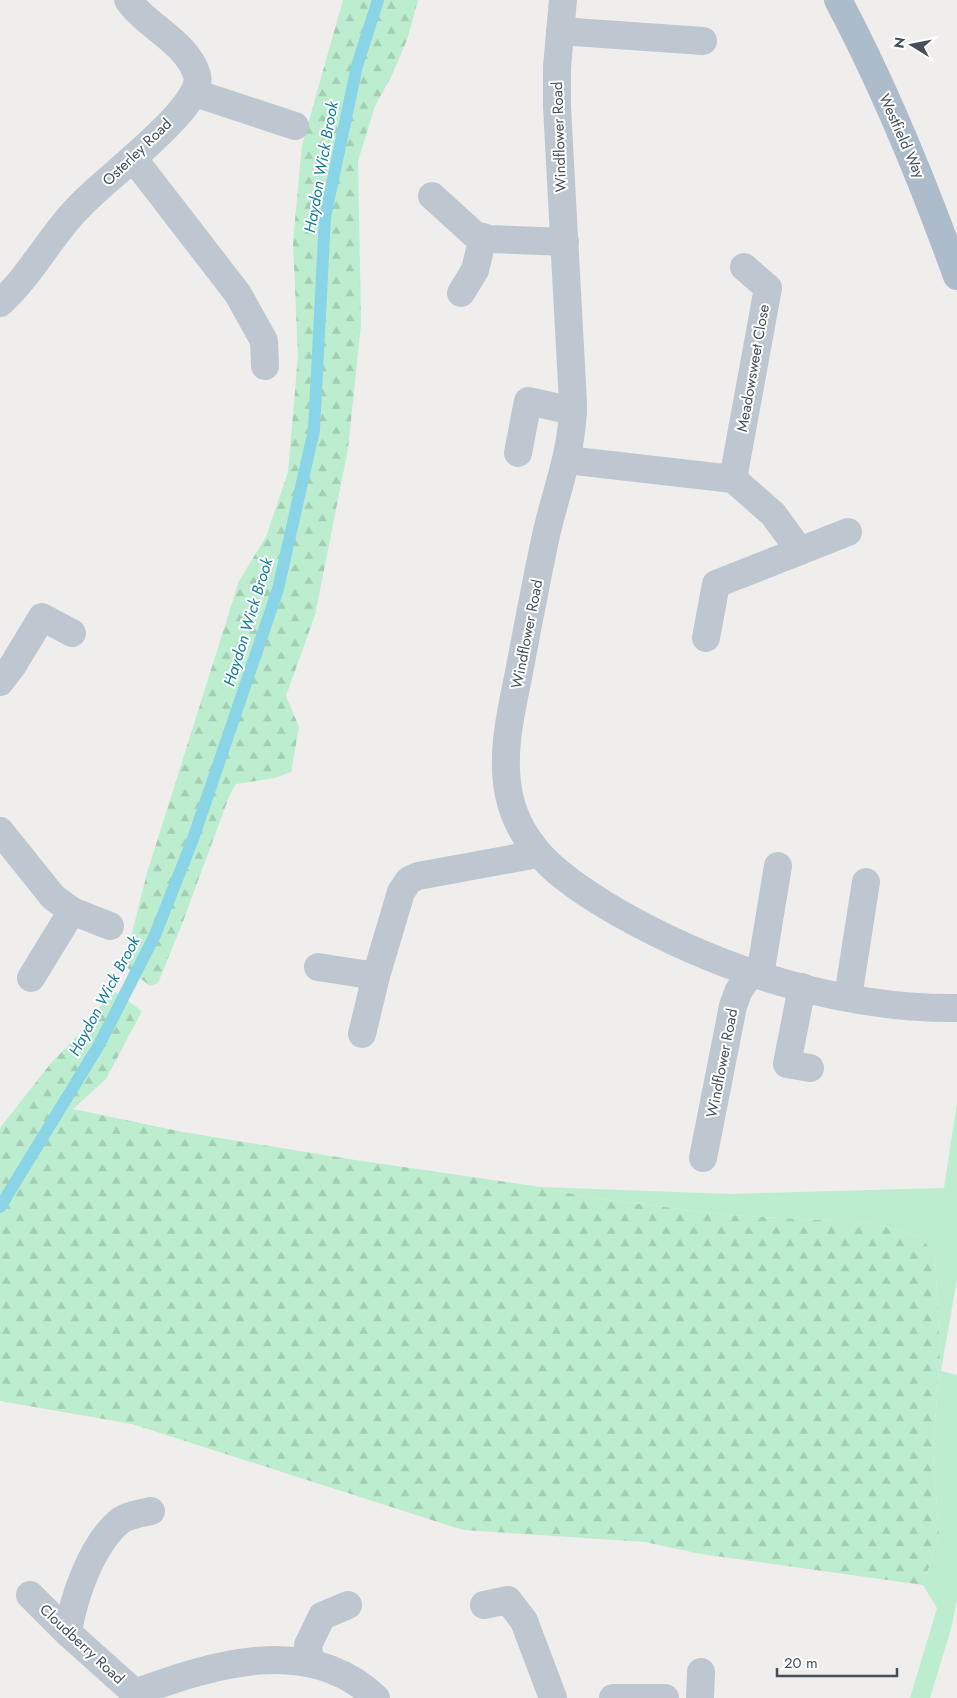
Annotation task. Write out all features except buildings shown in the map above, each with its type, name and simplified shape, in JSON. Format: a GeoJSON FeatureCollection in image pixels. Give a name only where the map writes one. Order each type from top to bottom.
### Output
{"type":"FeatureCollection","features":[{"type":"Feature","properties":{"kind":"main road","name":"Westfield Way"},"geometry":{"type":"LineString","coordinates":[[838,0],[855,31],[924,186],[957,276]]}},
{"type":"Feature","properties":{"kind":"street"},"geometry":{"type":"LineString","coordinates":[[128,0],[136,10],[190,58],[198,77],[195,93],[296,126]]}},
{"type":"Feature","properties":{"kind":"street","name":"Windflower Road"},"geometry":{"type":"LineString","coordinates":[[563,0],[557,66],[557,107],[573,434],[544,540],[506,751],[510,796],[517,819],[526,838],[538,854],[563,877],[645,928],[689,949],[755,973],[802,987],[848,997],[913,1006],[957,1008]]}},
{"type":"Feature","properties":{"kind":"street"},"geometry":{"type":"LineString","coordinates":[[560,31],[614,37],[703,41]]}},
{"type":"Feature","properties":{"kind":"street","name":"Osterley Road"},"geometry":{"type":"LineString","coordinates":[[0,303],[36,263],[76,210],[164,130],[195,93]]}},
{"type":"Feature","properties":{"kind":"street"},"geometry":{"type":"LineString","coordinates":[[134,158],[238,294],[264,342],[265,366]]}},
{"type":"Feature","properties":{"kind":"street"},"geometry":{"type":"LineString","coordinates":[[432,196],[474,234],[483,237],[564,242]]}},
{"type":"Feature","properties":{"kind":"street"},"geometry":{"type":"LineString","coordinates":[[461,293],[477,266],[483,237]]}},
{"type":"Feature","properties":{"kind":"street","name":"Meadowsweet Close"},"geometry":{"type":"LineString","coordinates":[[732,479],[749,398],[768,288],[744,267]]}},
{"type":"Feature","properties":{"kind":"street"},"geometry":{"type":"LineString","coordinates":[[518,452],[528,401],[573,411]]}},
{"type":"Feature","properties":{"kind":"street"},"geometry":{"type":"LineString","coordinates":[[567,460],[732,479],[773,514],[800,551]]}},
{"type":"Feature","properties":{"kind":"street"},"geometry":{"type":"LineString","coordinates":[[706,638],[716,584],[848,532]]}},
{"type":"Feature","properties":{"kind":"street"},"geometry":{"type":"LineString","coordinates":[[0,682],[13,665],[42,617],[72,633]]}},
{"type":"Feature","properties":{"kind":"street"},"geometry":{"type":"LineString","coordinates":[[0,831],[53,897],[72,911],[110,926]]}},
{"type":"Feature","properties":{"kind":"street"},"geometry":{"type":"LineString","coordinates":[[362,1034],[376,976],[401,892],[409,880],[432,873],[538,854]]}},
{"type":"Feature","properties":{"kind":"street","name":"Windflower Road"},"geometry":{"type":"LineString","coordinates":[[704,1158],[733,1006],[738,992],[755,973],[778,866]]}},
{"type":"Feature","properties":{"kind":"street"},"geometry":{"type":"LineString","coordinates":[[848,997],[866,882]]}},
{"type":"Feature","properties":{"kind":"street"},"geometry":{"type":"LineString","coordinates":[[32,978],[72,911]]}},
{"type":"Feature","properties":{"kind":"street"},"geometry":{"type":"LineString","coordinates":[[318,967],[376,976]]}},
{"type":"Feature","properties":{"kind":"street"},"geometry":{"type":"LineString","coordinates":[[802,987],[787,1064],[810,1068]]}},
{"type":"Feature","properties":{"kind":"street"},"geometry":{"type":"LineString","coordinates":[[68,1633],[72,1606],[86,1572],[103,1541],[122,1520],[151,1511]]}},
{"type":"Feature","properties":{"kind":"street","name":"Cloudberry Road"},"geometry":{"type":"LineString","coordinates":[[30,1595],[135,1695],[164,1682],[243,1661],[273,1659],[310,1662],[339,1672],[356,1681],[376,1698]]}},
{"type":"Feature","properties":{"kind":"street"},"geometry":{"type":"LineString","coordinates":[[484,1605],[508,1600],[524,1621],[553,1698]]}},
{"type":"Feature","properties":{"kind":"street"},"geometry":{"type":"LineString","coordinates":[[310,1662],[308,1645],[322,1616],[348,1605]]}},
{"type":"Feature","properties":{"kind":"street"},"geometry":{"type":"LineString","coordinates":[[613,1698],[665,1698]]}},
{"type":"Feature","properties":{"kind":"green space"},"geometry":{"type":"Polygon","coordinates":[[[343,0],[418,0],[407,40],[391,77],[375,106],[358,161],[361,324],[348,449],[315,615],[286,696],[299,727],[291,772],[275,778],[236,784],[230,794],[158,983],[150,986],[124,965],[147,873],[239,581],[266,537],[288,472],[298,356],[293,242],[302,145],[343,0]]]}},
{"type":"Feature","properties":{"kind":"green space"},"geometry":{"type":"Polygon","coordinates":[[[111,989],[142,1011],[106,1079],[73,1109],[183,1132],[355,1160],[541,1187],[591,1198],[728,1215],[872,1223],[921,1237],[935,1256],[940,1353],[933,1452],[939,1536],[923,1585],[701,1554],[645,1542],[463,1530],[132,1424],[0,1401],[0,1128],[51,1063],[91,1022],[111,989]]]}},
{"type":"Feature","properties":{"kind":"green space"},"geometry":{"type":"Polygon","coordinates":[[[957,1103],[957,1279],[941,1371],[957,1375],[957,1599],[951,1629],[930,1698],[910,1698],[937,1608],[923,1585],[939,1536],[933,1452],[940,1353],[935,1256],[921,1237],[872,1223],[728,1215],[591,1198],[541,1187],[730,1194],[944,1188],[957,1103]]]}},
{"type":"Feature","properties":{"kind":"waterway","name":"Haydon Wick Brook"},"geometry":{"type":"LineString","coordinates":[[0,1207],[99,1045],[155,935],[193,839],[278,589],[314,430],[325,217],[357,66],[378,0]]}}]}
